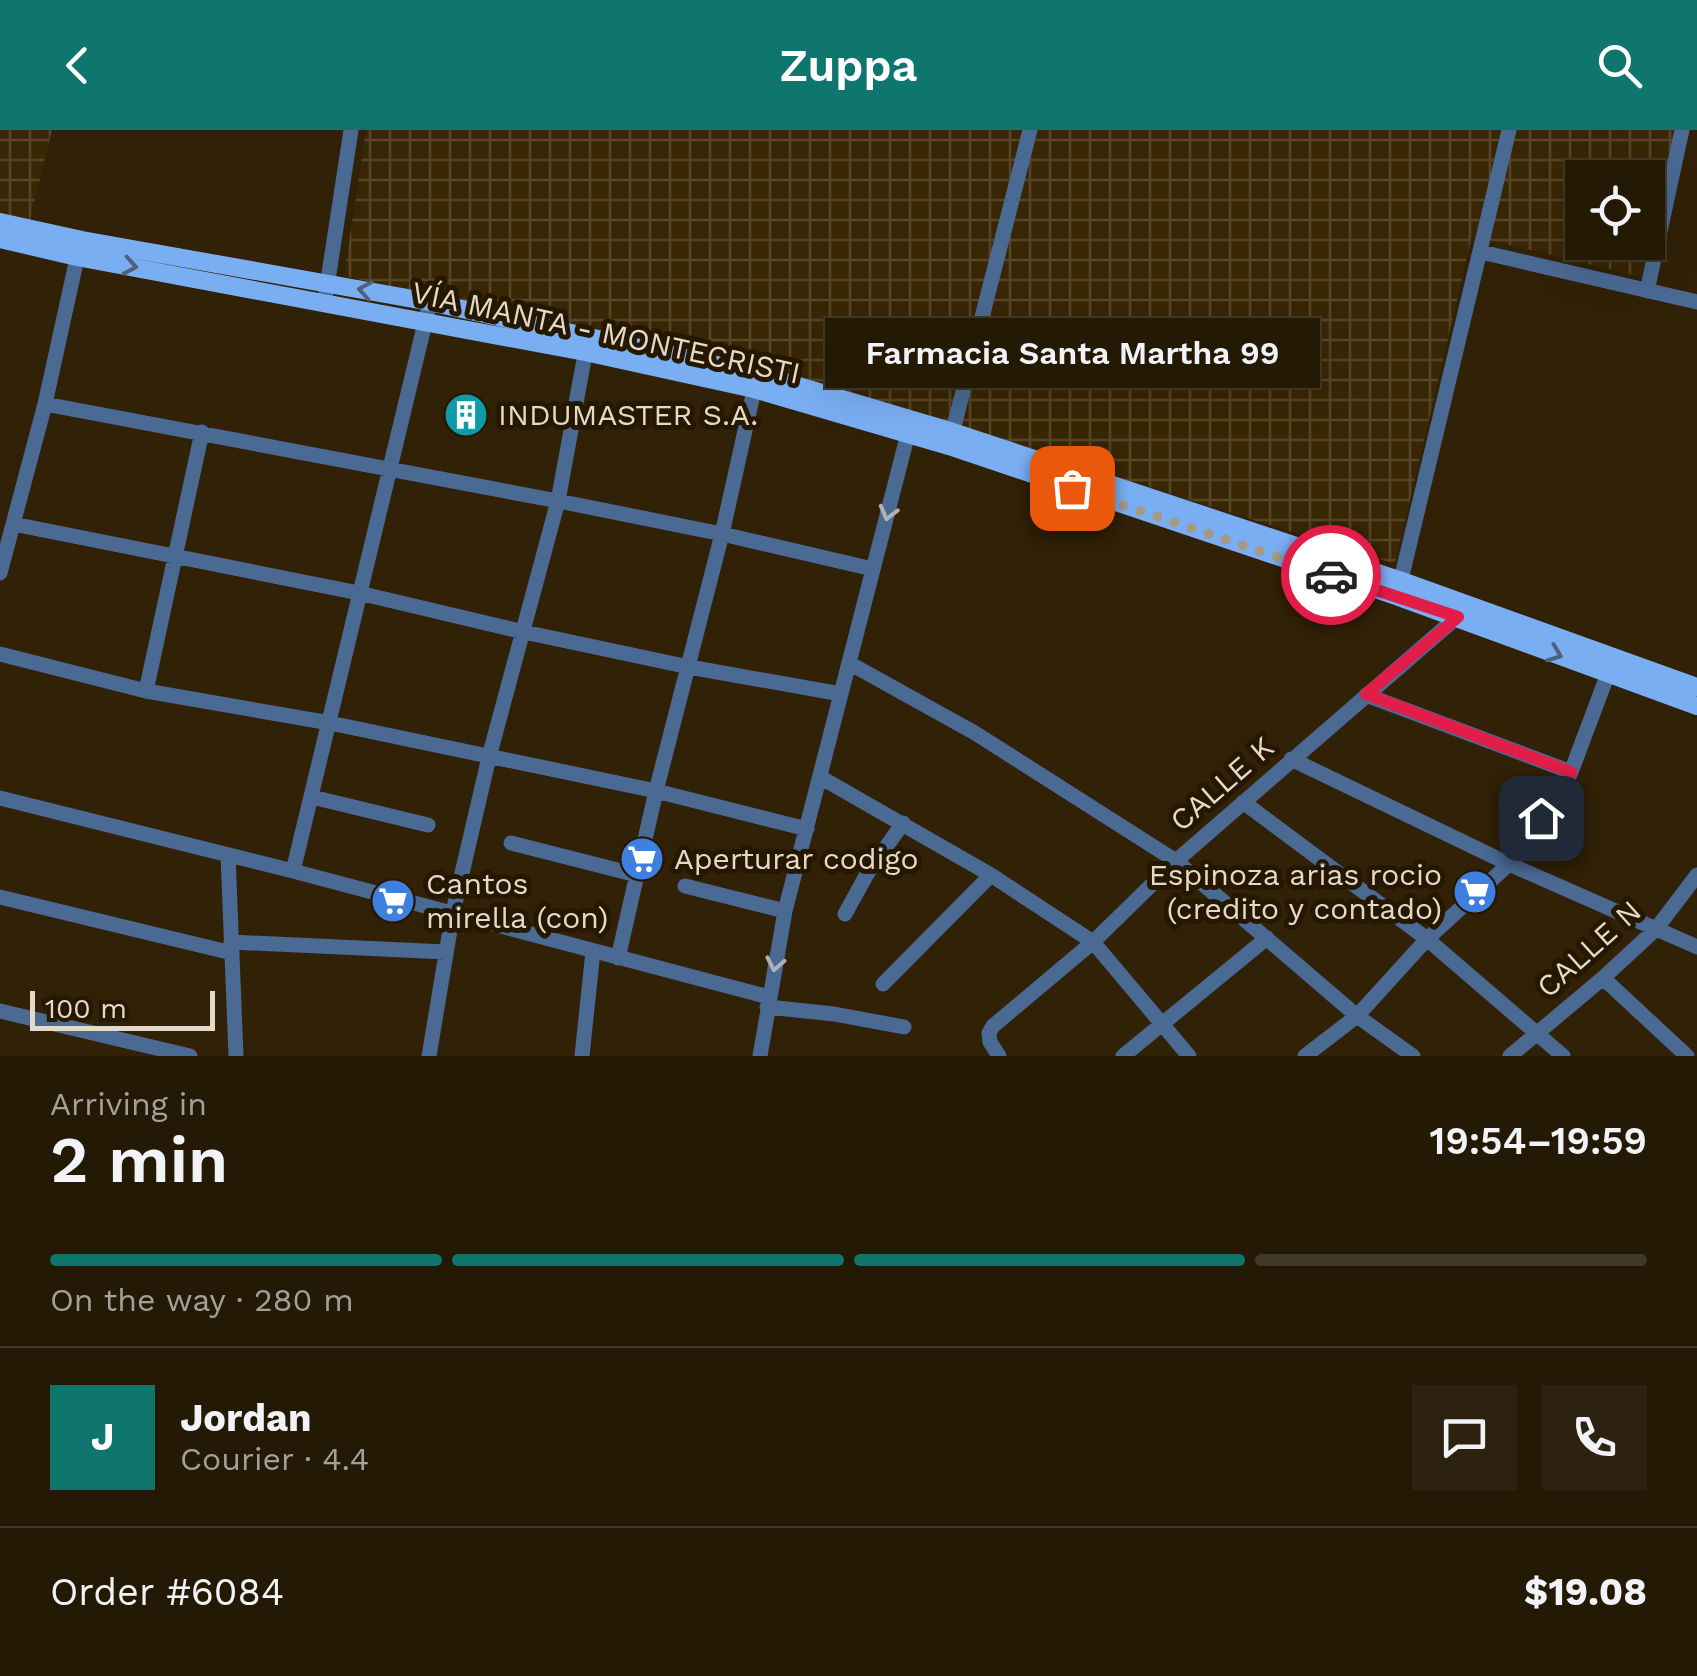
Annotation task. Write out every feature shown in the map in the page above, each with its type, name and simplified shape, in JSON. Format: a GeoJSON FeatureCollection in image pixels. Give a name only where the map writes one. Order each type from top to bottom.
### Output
{"type":"FeatureCollection","features":[{"type":"Feature","properties":{"kind":"main road","name":"VÍA MANTA - MONTECRISTI"},"geometry":{"type":"LineString","coordinates":[[0,222],[80,249]]}},
{"type":"Feature","properties":{"kind":"main road","name":"VÍA MANTA - MONTECRISTI"},"geometry":{"type":"LineString","coordinates":[[0,239],[80,249],[326,293],[430,302],[586,344],[756,381],[951,439],[1464,611],[1611,667],[1695,691]]}},
{"type":"Feature","properties":{"kind":"main road","name":"VÍA MANTA - MONTECRISTI"},"geometry":{"type":"LineString","coordinates":[[326,293],[425,321],[586,344]]}},
{"type":"Feature","properties":{"kind":"street"},"geometry":{"type":"LineString","coordinates":[[326,293],[351,130]]}},
{"type":"Feature","properties":{"kind":"street"},"geometry":{"type":"LineString","coordinates":[[951,439],[1030,130]]}},
{"type":"Feature","properties":{"kind":"street"},"geometry":{"type":"LineString","coordinates":[[1399,589],[1509,130]]}},
{"type":"Feature","properties":{"kind":"street"},"geometry":{"type":"LineString","coordinates":[[1648,291],[1682,130]]}},
{"type":"Feature","properties":{"kind":"street"},"geometry":{"type":"LineString","coordinates":[[0,573],[45,404],[80,249]]}},
{"type":"Feature","properties":{"kind":"street"},"geometry":{"type":"LineString","coordinates":[[1481,252],[1697,302]]}},
{"type":"Feature","properties":{"kind":"street"},"geometry":{"type":"LineString","coordinates":[[294,871],[430,302]]}},
{"type":"Feature","properties":{"kind":"street"},"geometry":{"type":"LineString","coordinates":[[429,1056],[452,912],[558,501],[586,344]]}},
{"type":"Feature","properties":{"kind":"street"},"geometry":{"type":"LineString","coordinates":[[618,958],[756,381]]}},
{"type":"Feature","properties":{"kind":"street"},"geometry":{"type":"LineString","coordinates":[[45,404],[558,501],[874,568]]}},
{"type":"Feature","properties":{"kind":"street"},"geometry":{"type":"LineString","coordinates":[[760,1056],[785,911],[911,426]]}},
{"type":"Feature","properties":{"kind":"street"},"geometry":{"type":"LineString","coordinates":[[146,691],[202,432]]}},
{"type":"Feature","properties":{"kind":"street"},"geometry":{"type":"LineString","coordinates":[[13,524],[360,594],[690,667],[841,694]]}},
{"type":"Feature","properties":{"kind":"street","name":"CALLE K"},"geometry":{"type":"LineString","coordinates":[[999,1056],[990,1042],[994,1026],[1093,942],[1176,860],[1464,611]]}},
{"type":"Feature","properties":{"kind":"street"},"geometry":{"type":"LineString","coordinates":[[0,654],[146,691],[330,723],[656,792],[807,829]]}},
{"type":"Feature","properties":{"kind":"street"},"geometry":{"type":"LineString","coordinates":[[850,663],[975,733],[1176,860],[1357,1016],[1412,1056]]}},
{"type":"Feature","properties":{"kind":"street"},"geometry":{"type":"LineString","coordinates":[[1305,1056],[1357,1016],[1427,939],[1510,864],[1560,794],[1611,667]]}},
{"type":"Feature","properties":{"kind":"street"},"geometry":{"type":"LineString","coordinates":[[1366,694],[1571,772]]}},
{"type":"Feature","properties":{"kind":"street"},"geometry":{"type":"LineString","coordinates":[[1291,759],[1510,864],[1697,947]]}},
{"type":"Feature","properties":{"kind":"street"},"geometry":{"type":"LineString","coordinates":[[820,777],[991,875],[1093,942],[1189,1056]]}},
{"type":"Feature","properties":{"kind":"street"},"geometry":{"type":"LineString","coordinates":[[312,797],[428,825]]}},
{"type":"Feature","properties":{"kind":"street"},"geometry":{"type":"LineString","coordinates":[[0,798],[452,912],[768,1002],[904,1027]]}},
{"type":"Feature","properties":{"kind":"street"},"geometry":{"type":"LineString","coordinates":[[1243,802],[1427,939],[1563,1056]]}},
{"type":"Feature","properties":{"kind":"street"},"geometry":{"type":"LineString","coordinates":[[844,914],[903,823]]}},
{"type":"Feature","properties":{"kind":"street"},"geometry":{"type":"LineString","coordinates":[[511,843],[637,875]]}},
{"type":"Feature","properties":{"kind":"street"},"geometry":{"type":"LineString","coordinates":[[228,854],[236,1056]]}},
{"type":"Feature","properties":{"kind":"street"},"geometry":{"type":"LineString","coordinates":[[883,984],[991,875]]}},
{"type":"Feature","properties":{"kind":"street","name":"CALLE N"},"geometry":{"type":"LineString","coordinates":[[1510,1056],[1656,929],[1697,875]]}},
{"type":"Feature","properties":{"kind":"street"},"geometry":{"type":"LineString","coordinates":[[685,886],[785,911]]}},
{"type":"Feature","properties":{"kind":"street"},"geometry":{"type":"LineString","coordinates":[[0,897],[232,948],[446,952]]}},
{"type":"Feature","properties":{"kind":"street"},"geometry":{"type":"LineString","coordinates":[[1123,1056],[1268,938]]}},
{"type":"Feature","properties":{"kind":"street"},"geometry":{"type":"LineString","coordinates":[[582,1056],[593,951]]}},
{"type":"Feature","properties":{"kind":"street"},"geometry":{"type":"LineString","coordinates":[[1603,978],[1687,1056]]}},
{"type":"Feature","properties":{"kind":"street"},"geometry":{"type":"LineString","coordinates":[[0,1013],[190,1056]]}},
{"type":"Feature","properties":{"kind":"shaded area"},"geometry":{"type":"Polygon","coordinates":[[[0,130],[52,130],[29,224],[0,216],[0,130]]]}},
{"type":"Feature","properties":{"kind":"shaded area"},"geometry":{"type":"Polygon","coordinates":[[[366,130],[1675,130],[1665,175],[1665,160],[1565,160],[1565,258],[1472,236],[1395,564],[735,362],[344,276],[366,130]]]}},
{"type":"Feature","properties":{"kind":"shaded area"},"geometry":{"type":"Polygon","coordinates":[[[1572,260],[1646,260],[1642,277],[1572,260]]]}},
{"type":"Feature","properties":{"kind":"way so far"},"geometry":{"type":"LineString","coordinates":[[1072,488],[1331,575]]}},
{"type":"Feature","properties":{"kind":"place","name":"INDUMASTER S.A."},"geometry":{"type":"Point","coordinates":[466,415]}},
{"type":"Feature","properties":{"kind":"place","name":"Farmacia Santa Martha 99"},"geometry":{"type":"Point","coordinates":[1072,488]}},
{"type":"Feature","properties":{"kind":"place","name":"Aperturar codigo"},"geometry":{"type":"Point","coordinates":[642,859]}},
{"type":"Feature","properties":{"kind":"place","name":"Espinoza arias rocio (credito y contado)"},"geometry":{"type":"Point","coordinates":[1475,892]}},
{"type":"Feature","properties":{"kind":"place","name":"Cantos mirella (con)"},"geometry":{"type":"Point","coordinates":[393,901]}},
{"type":"Feature","properties":{"kind":"route"},"geometry":{"type":"LineString","coordinates":[[1331,575],[1458,617],[1366,694],[1571,772],[1541,818]]}}]}
